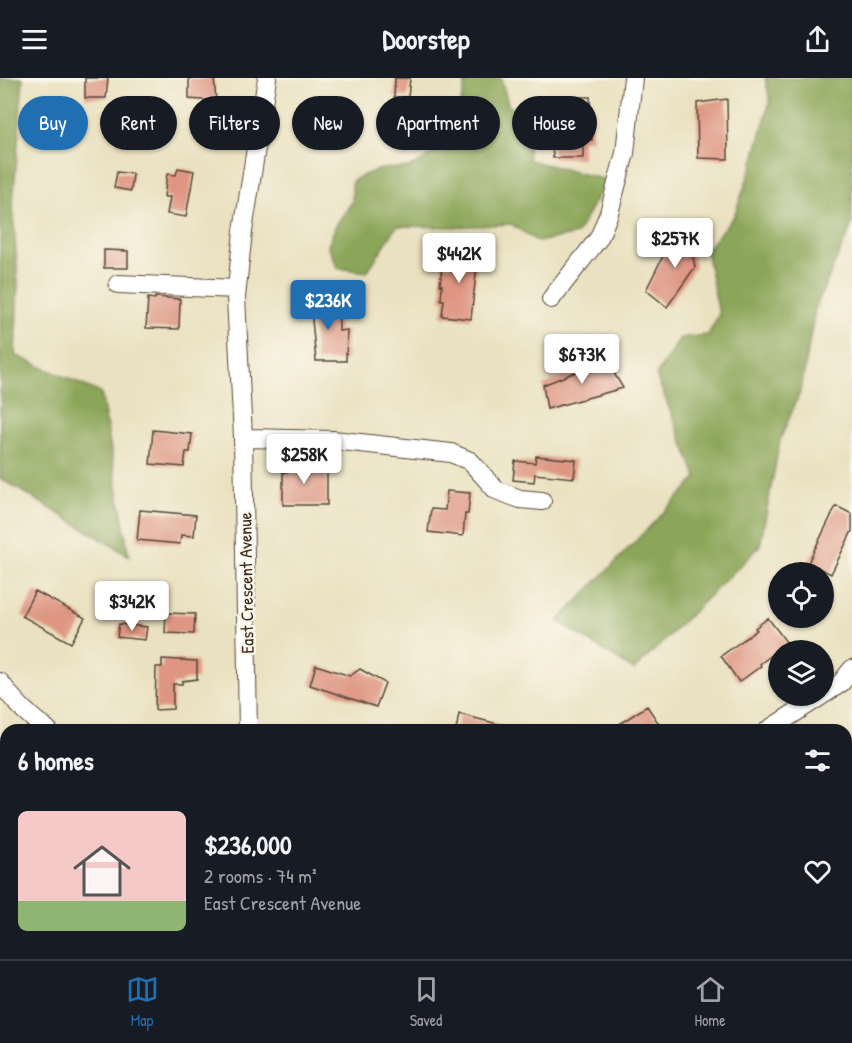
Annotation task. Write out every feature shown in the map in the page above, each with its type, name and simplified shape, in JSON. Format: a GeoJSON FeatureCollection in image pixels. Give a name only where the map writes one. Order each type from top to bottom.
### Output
{"type":"FeatureCollection","features":[{"type":"Feature","properties":{"kind":"street","name":"East Crescent Avenue"},"geometry":{"type":"LineString","coordinates":[[248,724],[243,438],[237,289],[243,231],[267,78]]}},
{"type":"Feature","properties":{"kind":"street"},"geometry":{"type":"LineString","coordinates":[[551,299],[599,238],[609,213],[625,153],[633,78]]}},
{"type":"Feature","properties":{"kind":"street"},"geometry":{"type":"LineString","coordinates":[[118,284],[237,289]]}},
{"type":"Feature","properties":{"kind":"street"},"geometry":{"type":"LineString","coordinates":[[243,438],[333,440],[451,453],[470,461],[496,490],[520,499],[542,501]]}},
{"type":"Feature","properties":{"kind":"street"},"geometry":{"type":"LineString","coordinates":[[834,688],[848,680]]}},
{"type":"Feature","properties":{"kind":"street"},"geometry":{"type":"LineString","coordinates":[[0,682],[12,700],[39,724]]}},
{"type":"Feature","properties":{"kind":"street"},"geometry":{"type":"LineString","coordinates":[[777,724],[805,706]]}},
{"type":"Feature","properties":{"kind":"green space"},"geometry":{"type":"Polygon","coordinates":[[[0,78],[23,78],[22,96],[18,96],[18,142],[13,205],[18,284],[15,355],[101,393],[129,556],[0,478],[0,78]]]}},
{"type":"Feature","properties":{"kind":"green space"},"geometry":{"type":"Polygon","coordinates":[[[466,78],[501,78],[509,107],[512,108],[512,150],[528,150],[529,160],[606,180],[577,234],[538,242],[511,224],[456,227],[397,226],[367,272],[338,268],[328,246],[336,225],[352,202],[352,181],[378,170],[411,167],[436,150],[500,150],[500,96],[462,96],[466,78]]]}},
{"type":"Feature","properties":{"kind":"green space"},"geometry":{"type":"Polygon","coordinates":[[[765,78],[852,78],[852,224],[815,309],[801,390],[780,440],[760,546],[634,670],[558,621],[697,478],[656,375],[680,338],[708,335],[719,314],[706,250],[734,216],[752,166],[770,101],[765,78]]]}},
{"type":"Feature","properties":{"kind":"building"},"geometry":{"type":"Polygon","coordinates":[[[85,78],[108,78],[106,96],[88,98],[85,96],[85,78]]]}},
{"type":"Feature","properties":{"kind":"building"},"geometry":{"type":"Polygon","coordinates":[[[189,78],[214,78],[216,96],[189,96],[189,78]]]}},
{"type":"Feature","properties":{"kind":"building"},"geometry":{"type":"Polygon","coordinates":[[[395,78],[410,78],[408,96],[394,96],[395,78]]]}},
{"type":"Feature","properties":{"kind":"building"},"geometry":{"type":"Polygon","coordinates":[[[727,99],[728,159],[698,158],[697,103],[727,99]]]}},
{"type":"Feature","properties":{"kind":"building"},"geometry":{"type":"Polygon","coordinates":[[[552,150],[583,150],[583,158],[553,158],[552,150]]]}},
{"type":"Feature","properties":{"kind":"building"},"geometry":{"type":"Polygon","coordinates":[[[178,168],[194,171],[186,217],[167,214],[170,197],[164,197],[167,174],[176,175],[178,168]]]}},
{"type":"Feature","properties":{"kind":"building"},"geometry":{"type":"Polygon","coordinates":[[[117,172],[133,174],[131,191],[114,188],[117,172]]]}},
{"type":"Feature","properties":{"kind":"building"},"geometry":{"type":"Polygon","coordinates":[[[703,220],[707,223],[692,252],[695,267],[667,307],[646,290],[664,254],[678,249],[703,220]]]}},
{"type":"Feature","properties":{"kind":"building"},"geometry":{"type":"Polygon","coordinates":[[[453,248],[476,250],[475,264],[477,264],[471,319],[442,316],[444,300],[441,300],[442,285],[440,285],[442,265],[451,266],[453,248]]]}},
{"type":"Feature","properties":{"kind":"building"},"geometry":{"type":"Polygon","coordinates":[[[104,250],[128,251],[128,268],[104,268],[104,250]]]}},
{"type":"Feature","properties":{"kind":"building"},"geometry":{"type":"Polygon","coordinates":[[[338,296],[339,331],[347,330],[346,361],[316,361],[312,307],[316,307],[316,297],[338,296]]]}},
{"type":"Feature","properties":{"kind":"building"},"geometry":{"type":"Polygon","coordinates":[[[155,297],[180,299],[179,329],[146,328],[148,298],[155,299],[155,297]]]}},
{"type":"Feature","properties":{"kind":"building"},"geometry":{"type":"Polygon","coordinates":[[[606,360],[623,388],[547,409],[543,385],[606,360]]]}},
{"type":"Feature","properties":{"kind":"building"},"geometry":{"type":"Polygon","coordinates":[[[153,430],[192,434],[190,452],[186,452],[184,467],[150,464],[153,430]]]}},
{"type":"Feature","properties":{"kind":"building"},"geometry":{"type":"Polygon","coordinates":[[[287,456],[302,456],[302,472],[327,472],[327,505],[283,505],[283,472],[287,472],[287,456]]]}},
{"type":"Feature","properties":{"kind":"building"},"geometry":{"type":"Polygon","coordinates":[[[536,456],[576,460],[574,478],[535,474],[534,482],[513,480],[515,461],[535,463],[536,456]]]}},
{"type":"Feature","properties":{"kind":"building"},"geometry":{"type":"Polygon","coordinates":[[[447,491],[470,493],[463,536],[428,532],[431,509],[445,510],[447,491]]]}},
{"type":"Feature","properties":{"kind":"building"},"geometry":{"type":"Polygon","coordinates":[[[836,506],[852,514],[852,531],[834,568],[834,562],[808,562],[836,506]]]}},
{"type":"Feature","properties":{"kind":"building"},"geometry":{"type":"Polygon","coordinates":[[[140,510],[196,515],[194,536],[181,535],[180,544],[137,540],[140,510]]]}},
{"type":"Feature","properties":{"kind":"building"},"geometry":{"type":"Polygon","coordinates":[[[35,591],[85,618],[71,643],[22,616],[35,591]]]}},
{"type":"Feature","properties":{"kind":"building"},"geometry":{"type":"Polygon","coordinates":[[[166,613],[195,614],[194,634],[165,633],[166,613]]]}},
{"type":"Feature","properties":{"kind":"building"},"geometry":{"type":"Polygon","coordinates":[[[768,618],[768,628],[776,628],[785,640],[768,640],[768,658],[760,664],[761,666],[739,682],[721,656],[757,630],[755,628],[768,618]]]}},
{"type":"Feature","properties":{"kind":"building"},"geometry":{"type":"Polygon","coordinates":[[[119,624],[147,627],[145,640],[117,637],[119,624]]]}},
{"type":"Feature","properties":{"kind":"building"},"geometry":{"type":"Polygon","coordinates":[[[162,659],[197,661],[197,679],[182,681],[182,684],[173,684],[173,709],[155,710],[156,667],[162,667],[162,659]]]}},
{"type":"Feature","properties":{"kind":"building"},"geometry":{"type":"Polygon","coordinates":[[[316,665],[350,676],[360,669],[385,683],[376,707],[310,685],[316,665]]]}},
{"type":"Feature","properties":{"kind":"building"},"geometry":{"type":"Polygon","coordinates":[[[647,706],[659,724],[619,724],[647,706]]]}},
{"type":"Feature","properties":{"kind":"building"},"geometry":{"type":"Polygon","coordinates":[[[459,714],[498,724],[457,724],[459,714]]]}}]}
